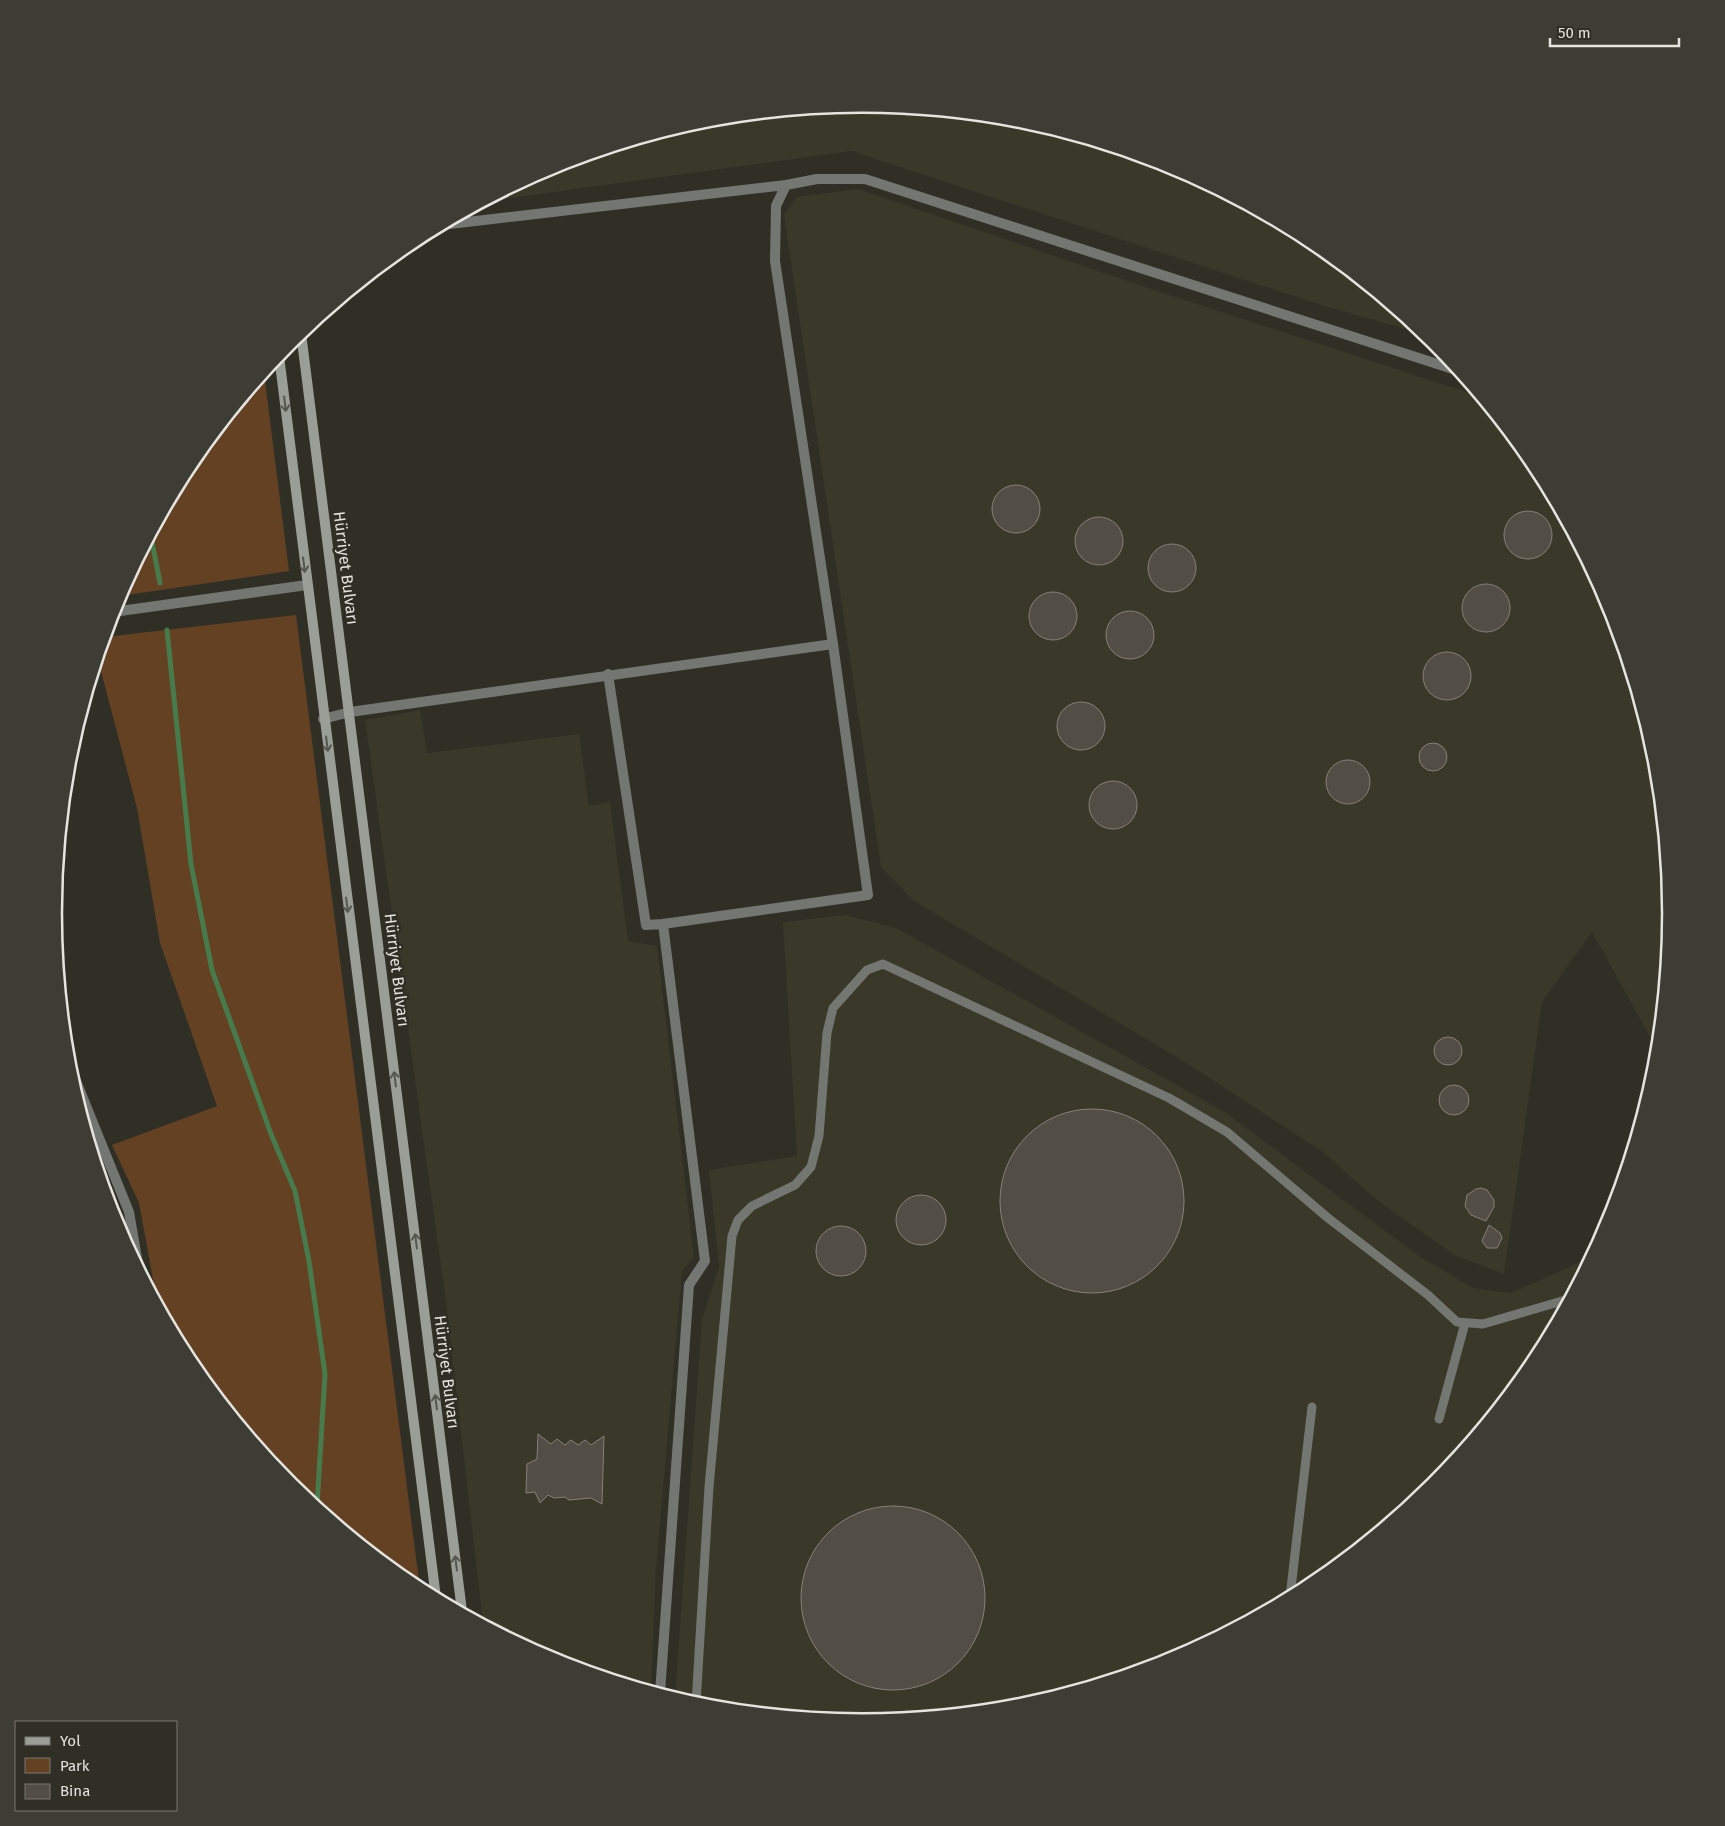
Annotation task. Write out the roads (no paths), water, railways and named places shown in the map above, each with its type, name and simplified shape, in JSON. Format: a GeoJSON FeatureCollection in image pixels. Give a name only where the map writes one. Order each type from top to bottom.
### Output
{"type":"FeatureCollection","features":[{"type":"Feature","properties":{"kind":"main road","name":"Hürriyet Bulvarı"},"geometry":{"type":"LineString","coordinates":[[302,342],[461,1605]]}},
{"type":"Feature","properties":{"kind":"main road"},"geometry":{"type":"LineString","coordinates":[[280,365],[323,719],[435,1589]]}},
{"type":"Feature","properties":{"kind":"street"},"geometry":{"type":"LineString","coordinates":[[458,223],[786,185],[817,179],[865,179],[1446,367]]}},
{"type":"Feature","properties":{"kind":"street"},"geometry":{"type":"LineString","coordinates":[[608,674],[646,925],[868,895],[833,644],[775,262],[776,206],[786,185]]}},
{"type":"Feature","properties":{"kind":"street"},"geometry":{"type":"LineString","coordinates":[[122,611],[307,585]]}},
{"type":"Feature","properties":{"kind":"street"},"geometry":{"type":"LineString","coordinates":[[323,719],[350,712],[608,674],[833,644]]}},
{"type":"Feature","properties":{"kind":"street"},"geometry":{"type":"LineString","coordinates":[[660,1687],[689,1285],[705,1261],[663,924]]}},
{"type":"Feature","properties":{"kind":"street"},"geometry":{"type":"LineString","coordinates":[[87,1109],[129,1212],[130,1235]]}},
{"type":"Feature","properties":{"kind":"lane"},"geometry":{"type":"LineString","coordinates":[[696,1696],[709,1487],[732,1236],[738,1220],[752,1206],[795,1185],[811,1167],[818,1136],[827,1033],[833,1008],[867,970],[883,964],[1169,1098],[1228,1132],[1328,1218],[1428,1295],[1457,1322],[1483,1324],[1561,1301]]}},
{"type":"Feature","properties":{"kind":"lane"},"geometry":{"type":"LineString","coordinates":[[1440,1419],[1465,1323]]}},
{"type":"Feature","properties":{"kind":"lane"},"geometry":{"type":"LineString","coordinates":[[1291,1588],[1312,1407]]}},
{"type":"Feature","properties":{"kind":"waterway"},"geometry":{"type":"LineString","coordinates":[[153,545],[160,583]]}},
{"type":"Feature","properties":{"kind":"waterway"},"geometry":{"type":"LineString","coordinates":[[167,630],[191,864],[212,970],[271,1134],[295,1191],[309,1261],[325,1374],[317,1498]]}}]}
